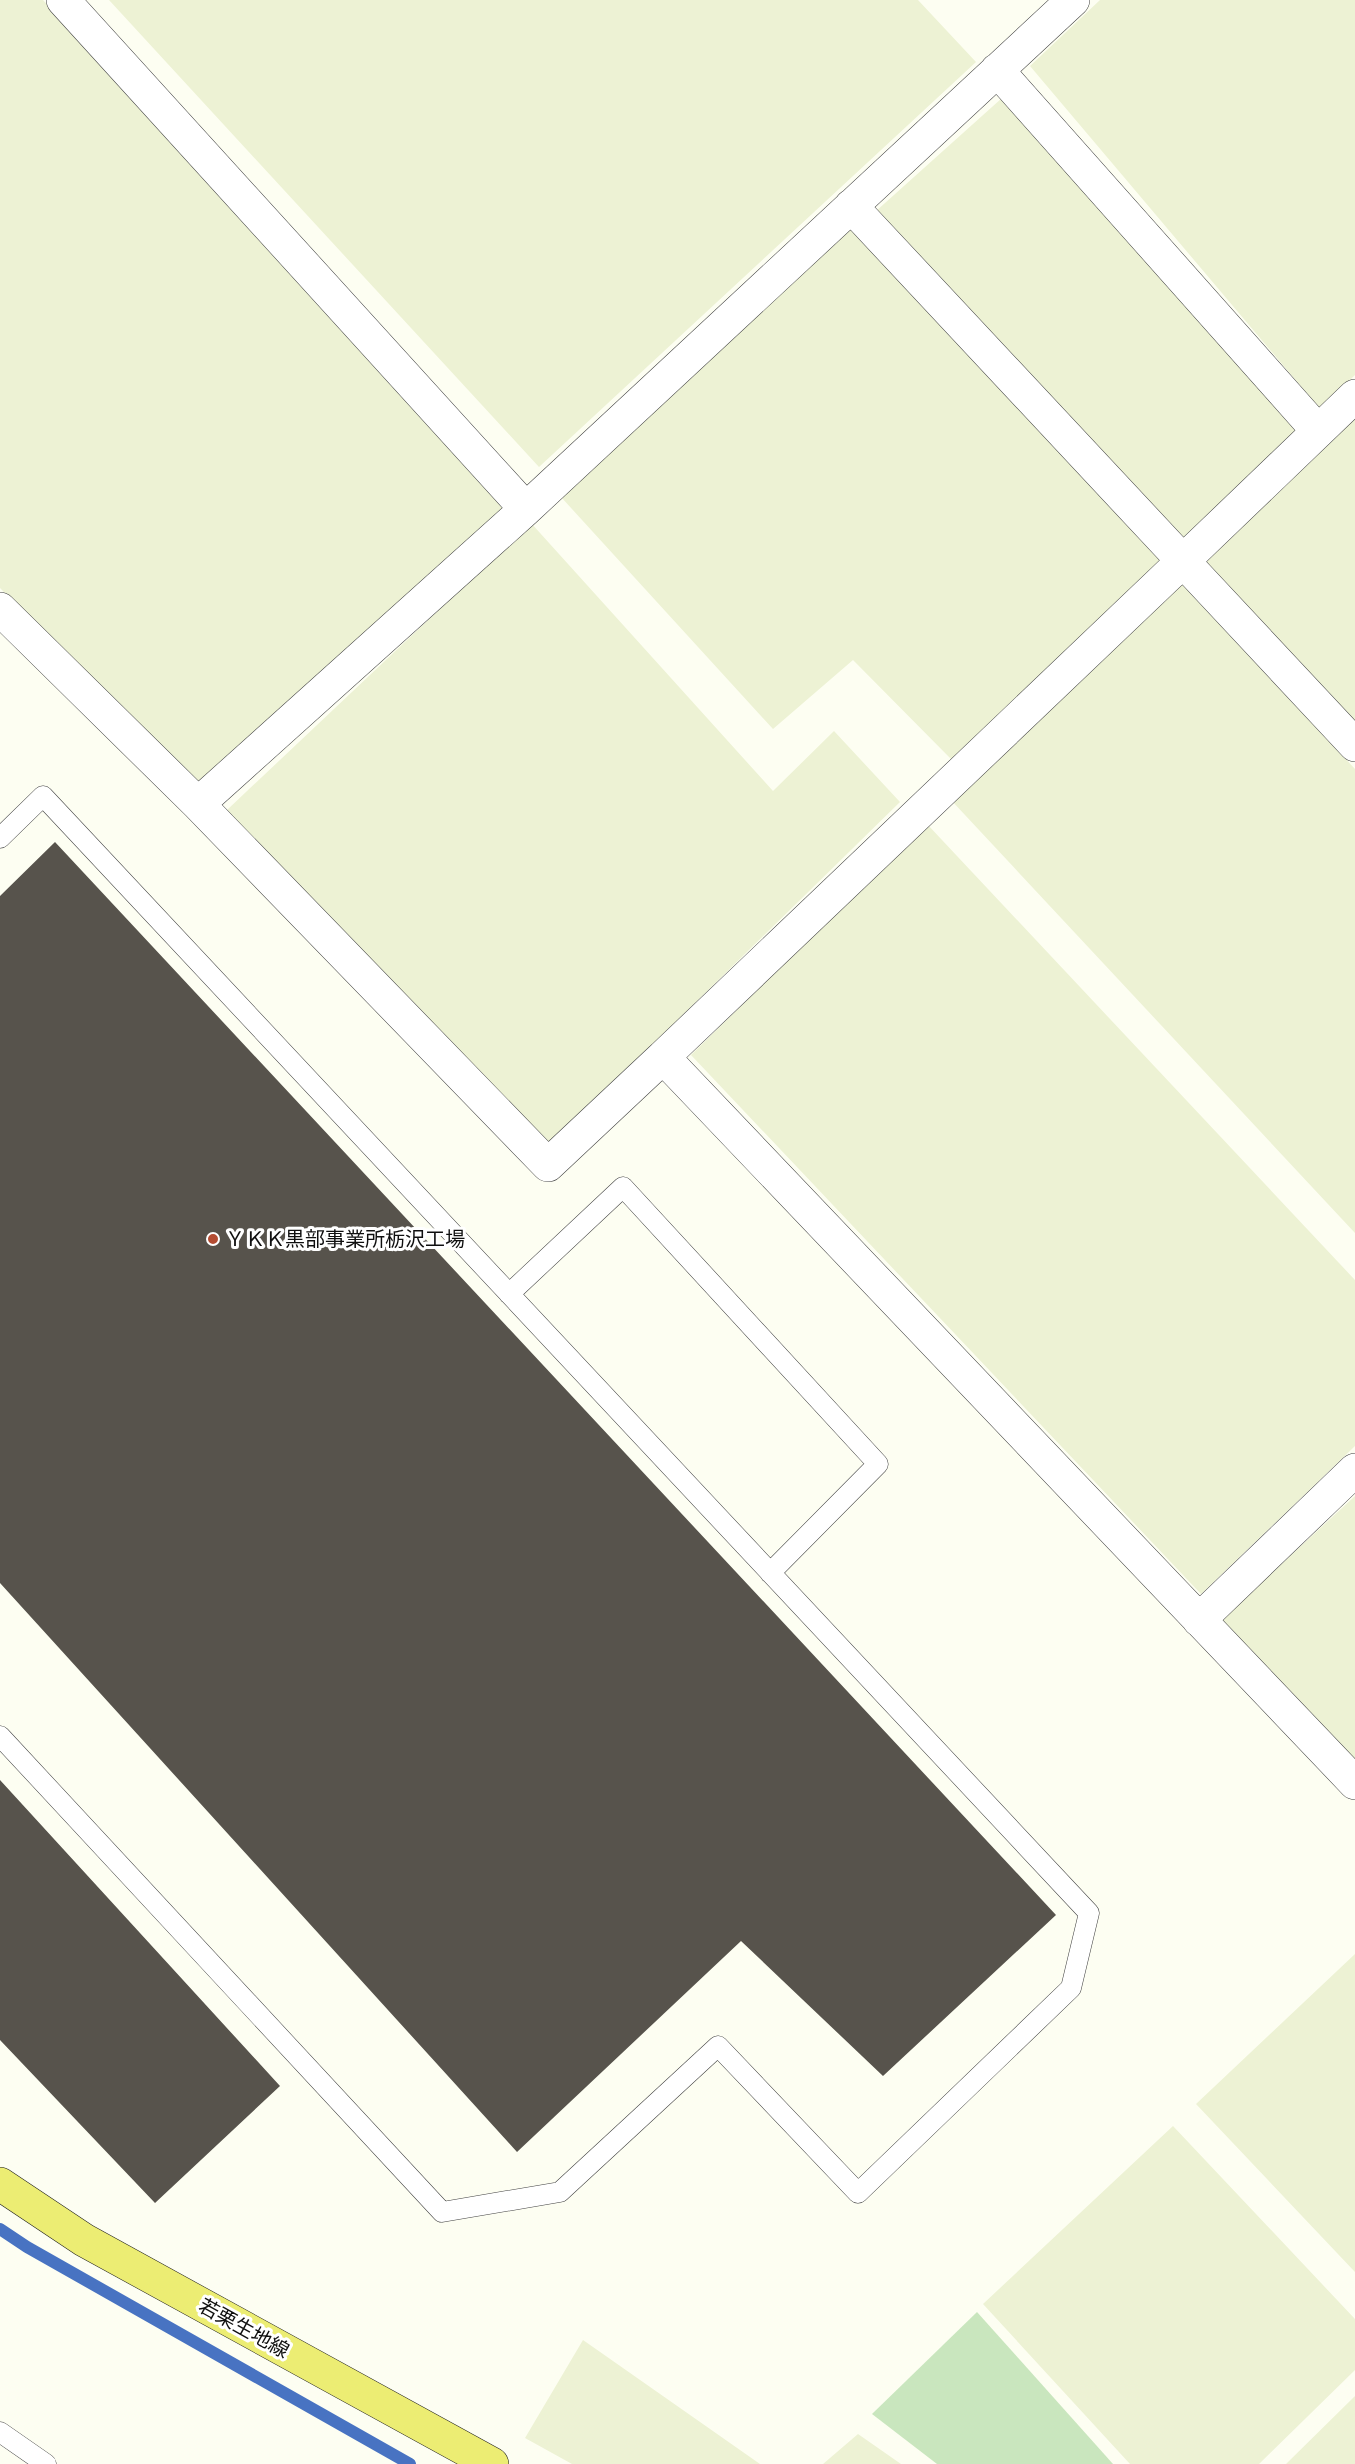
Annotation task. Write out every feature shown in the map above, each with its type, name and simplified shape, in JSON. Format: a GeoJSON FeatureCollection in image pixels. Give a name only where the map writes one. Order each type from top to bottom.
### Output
{"type":"FeatureCollection","features":[{"type":"Feature","properties":{"kind":"main road","name":"若栗生地線"},"geometry":{"type":"LineString","coordinates":[[0,2184],[84,2240],[492,2464]]}},
{"type":"Feature","properties":{"kind":"street"},"geometry":{"type":"LineString","coordinates":[[63,0],[526,509]]}},
{"type":"Feature","properties":{"kind":"street"},"geometry":{"type":"LineString","coordinates":[[198,804],[526,509],[1073,0]]}},
{"type":"Feature","properties":{"kind":"street"},"geometry":{"type":"LineString","coordinates":[[997,70],[1318,430]]}},
{"type":"Feature","properties":{"kind":"street"},"geometry":{"type":"LineString","coordinates":[[851,206],[1355,745]]}},
{"type":"Feature","properties":{"kind":"street"},"geometry":{"type":"LineString","coordinates":[[0,609],[198,804],[548,1165],[1355,396]]}},
{"type":"Feature","properties":{"kind":"street"},"geometry":{"type":"LineString","coordinates":[[663,1057],[1355,1783]]}},
{"type":"Feature","properties":{"kind":"street"},"geometry":{"type":"LineString","coordinates":[[1199,1620],[1355,1470]]}},
{"type":"Feature","properties":{"kind":"lane"},"geometry":{"type":"LineString","coordinates":[[0,838],[43,796],[1089,1913],[1071,1988],[858,2193],[718,2046],[560,2192],[442,2212],[0,1736]]}},
{"type":"Feature","properties":{"kind":"lane"},"geometry":{"type":"LineString","coordinates":[[509,1294],[623,1187],[878,1464],[770,1573]]}},
{"type":"Feature","properties":{"kind":"lane"},"geometry":{"type":"LineString","coordinates":[[0,2432],[46,2464]]}},
{"type":"Feature","properties":{"kind":"green space"},"geometry":{"type":"Polygon","coordinates":[[[0,0],[43,0],[509,507],[197,787],[0,588],[0,0]]]}},
{"type":"Feature","properties":{"kind":"green space"},"geometry":{"type":"Polygon","coordinates":[[[109,0],[918,0],[976,62],[539,467],[109,0]]]}},
{"type":"Feature","properties":{"kind":"green space"},"geometry":{"type":"Polygon","coordinates":[[[1100,0],[1355,0],[1355,375],[1320,409],[1030,66],[1100,0]]]}},
{"type":"Feature","properties":{"kind":"green space"},"geometry":{"type":"Polygon","coordinates":[[[1002,98],[1298,430],[1185,543],[875,212],[1002,98]]]}},
{"type":"Feature","properties":{"kind":"green space"},"geometry":{"type":"Polygon","coordinates":[[[856,224],[1163,562],[951,759],[853,660],[773,729],[561,497],[856,224]]]}},
{"type":"Feature","properties":{"kind":"green space"},"geometry":{"type":"Polygon","coordinates":[[[1355,416],[1355,722],[1203,562],[1355,416]]]}},
{"type":"Feature","properties":{"kind":"green space"},"geometry":{"type":"Polygon","coordinates":[[[531,523],[773,791],[834,731],[900,802],[549,1146],[227,810],[531,523]]]}},
{"type":"Feature","properties":{"kind":"green space"},"geometry":{"type":"Polygon","coordinates":[[[1180,582],[1355,769],[1355,1233],[951,800],[1180,582]]]}},
{"type":"Feature","properties":{"kind":"green space"},"geometry":{"type":"Polygon","coordinates":[[[927,824],[1355,1280],[1355,1446],[1201,1594],[691,1055],[927,824]]]}},
{"type":"Feature","properties":{"kind":"green space"},"geometry":{"type":"Polygon","coordinates":[[[1355,1496],[1355,1759],[1221,1620],[1355,1496]]]}},
{"type":"Feature","properties":{"kind":"green space"},"geometry":{"type":"Polygon","coordinates":[[[1355,1954],[1355,2272],[1196,2104],[1355,1954]]]}},
{"type":"Feature","properties":{"kind":"green space"},"geometry":{"type":"Polygon","coordinates":[[[1173,2126],[1355,2319],[1355,2370],[1259,2464],[1130,2464],[983,2304],[1173,2126]]]}},
{"type":"Feature","properties":{"kind":"green space"},"geometry":{"type":"Polygon","coordinates":[[[977,2312],[1113,2464],[937,2464],[872,2414],[977,2312]]]}},
{"type":"Feature","properties":{"kind":"green space"},"geometry":{"type":"Polygon","coordinates":[[[583,2340],[760,2464],[572,2464],[525,2438],[583,2340]]]}},
{"type":"Feature","properties":{"kind":"green space"},"geometry":{"type":"Polygon","coordinates":[[[1355,2396],[1355,2464],[1286,2464],[1355,2396]]]}},
{"type":"Feature","properties":{"kind":"green space"},"geometry":{"type":"Polygon","coordinates":[[[858,2434],[901,2464],[823,2464],[858,2434]]]}},
{"type":"Feature","properties":{"kind":"building","name":"ＹＫＫ黒部事業所栃沢工場"},"geometry":{"type":"Polygon","coordinates":[[[55,842],[1056,1915],[883,2076],[741,1941],[517,2152],[0,1583],[0,896],[55,842]]]}},
{"type":"Feature","properties":{"kind":"building"},"geometry":{"type":"Polygon","coordinates":[[[0,1780],[280,2086],[155,2203],[0,2040],[0,1780]]]}},
{"type":"Feature","properties":{"kind":"waterway"},"geometry":{"type":"LineString","coordinates":[[0,2229],[27,2247],[410,2464]]}},
{"type":"Feature","properties":{"kind":"place","name":"ＹＫＫ黒部事業所栃沢工場"},"geometry":{"type":"Point","coordinates":[213,1239]}}]}
